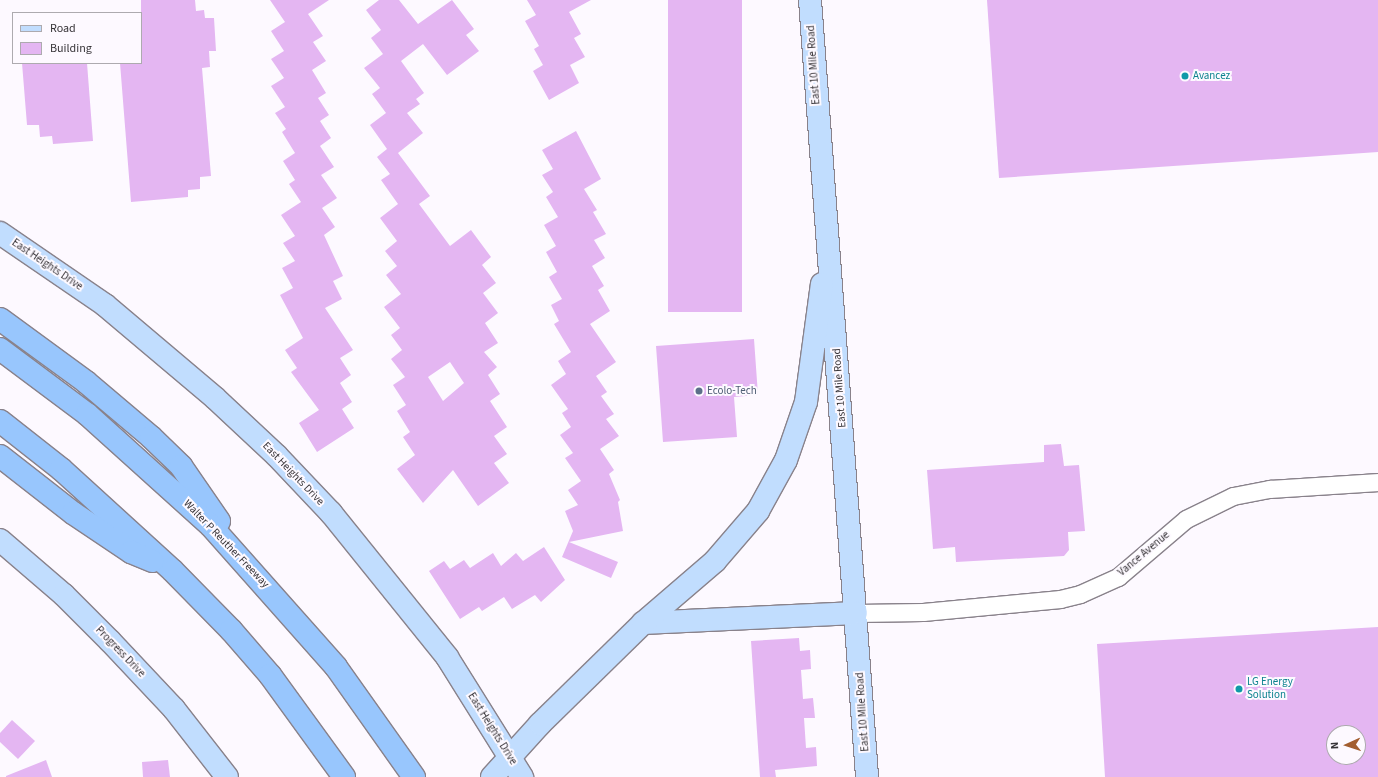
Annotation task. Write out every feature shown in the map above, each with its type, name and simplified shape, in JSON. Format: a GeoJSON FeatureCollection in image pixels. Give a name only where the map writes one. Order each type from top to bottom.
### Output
{"type":"FeatureCollection","features":[{"type":"Feature","properties":{"kind":"highway"},"geometry":{"type":"LineString","coordinates":[[0,319],[86,382],[176,462],[259,577]]}},
{"type":"Feature","properties":{"kind":"highway","name":"Walter P Reuther Freeway"},"geometry":{"type":"LineString","coordinates":[[0,349],[87,414],[150,469],[259,577],[336,667],[414,777]]}},
{"type":"Feature","properties":{"kind":"highway"},"geometry":{"type":"LineString","coordinates":[[0,421],[61,469],[173,570],[270,675],[344,777]]}},
{"type":"Feature","properties":{"kind":"highway"},"geometry":{"type":"LineString","coordinates":[[0,456],[73,513],[131,552],[173,570]]}},
{"type":"Feature","properties":{"kind":"main road","name":"East 10 Mile Road"},"geometry":{"type":"LineString","coordinates":[[810,0],[867,777]]}},
{"type":"Feature","properties":{"kind":"main road","name":"East Heights Drive"},"geometry":{"type":"LineString","coordinates":[[0,233],[105,305],[215,398],[282,461],[331,513],[446,657],[510,755],[522,777]]}},
{"type":"Feature","properties":{"kind":"main road"},"geometry":{"type":"LineString","coordinates":[[492,777],[510,755],[643,623],[727,549],[758,511],[781,471],[797,431],[809,387],[827,245]]}},
{"type":"Feature","properties":{"kind":"main road","name":"Progress Drive"},"geometry":{"type":"LineString","coordinates":[[0,540],[64,595],[110,641],[174,709],[227,777]]}},
{"type":"Feature","properties":{"kind":"main road"},"geometry":{"type":"LineString","coordinates":[[643,623],[856,613]]}},
{"type":"Feature","properties":{"kind":"street","name":"Vance Avenue"},"geometry":{"type":"LineString","coordinates":[[856,613],[922,612],[1060,599],[1080,594],[1118,577],[1186,519],[1233,496],[1270,489],[1378,482]]}},
{"type":"Feature","properties":{"kind":"building"},"geometry":{"type":"Polygon","coordinates":[[[141,0],[195,0],[196,11],[204,10],[205,18],[214,18],[216,51],[209,51],[210,67],[202,68],[211,176],[200,177],[200,189],[188,190],[188,197],[131,202],[120,64],[142,64],[141,0]]]}},
{"type":"Feature","properties":{"kind":"building"},"geometry":{"type":"Polygon","coordinates":[[[270,0],[329,0],[308,14],[323,36],[313,42],[326,61],[312,70],[326,93],[318,98],[329,115],[320,121],[331,138],[320,146],[334,167],[321,175],[337,198],[322,208],[335,227],[324,235],[343,276],[333,281],[342,299],[325,308],[353,350],[340,358],[351,375],[340,383],[352,402],[342,409],[354,428],[317,452],[299,423],[319,410],[291,372],[297,368],[285,350],[303,338],[280,295],[293,288],[282,268],[295,261],[283,243],[295,236],[281,215],[301,202],[289,184],[295,180],[283,161],[295,153],[282,132],[286,129],[275,113],[285,107],[271,86],[284,78],[271,59],[284,51],[271,31],[285,22],[270,0]]]}},
{"type":"Feature","properties":{"kind":"building"},"geometry":{"type":"Polygon","coordinates":[[[379,0],[399,0],[418,24],[452,0],[474,29],[466,35],[479,51],[447,75],[423,44],[401,61],[424,93],[416,99],[420,104],[407,113],[423,133],[398,153],[430,196],[419,204],[450,246],[471,230],[491,257],[482,265],[496,283],[483,293],[498,313],[485,323],[498,343],[484,352],[497,367],[488,375],[500,394],[490,401],[507,427],[494,436],[507,454],[494,463],[509,483],[478,506],[453,470],[423,503],[397,469],[415,455],[403,437],[410,432],[397,411],[406,405],[393,385],[405,377],[391,359],[402,350],[391,335],[400,328],[384,307],[401,294],[386,275],[397,266],[385,251],[397,241],[380,218],[398,204],[381,180],[390,174],[377,157],[387,149],[370,125],[386,113],[372,94],[380,88],[364,68],[383,54],[371,38],[381,30],[366,10],[379,0]],[[450,362],[428,377],[443,401],[464,383],[450,362]]]}},
{"type":"Feature","properties":{"kind":"building"},"geometry":{"type":"Polygon","coordinates":[[[527,0],[591,0],[569,12],[581,34],[574,38],[585,57],[570,65],[579,83],[549,100],[533,71],[543,65],[534,49],[539,46],[525,21],[536,15],[527,0]]]}},
{"type":"Feature","properties":{"kind":"building"},"geometry":{"type":"Polygon","coordinates":[[[668,0],[742,0],[742,312],[668,312],[668,0]]]}},
{"type":"Feature","properties":{"kind":"building","name":"Avancez"},"geometry":{"type":"Polygon","coordinates":[[[987,0],[1378,0],[1378,152],[999,178],[987,0]]]}},
{"type":"Feature","properties":{"kind":"building"},"geometry":{"type":"Polygon","coordinates":[[[22,64],[87,64],[93,141],[53,144],[52,136],[40,137],[39,125],[27,125],[22,64]]]}},
{"type":"Feature","properties":{"kind":"building"},"geometry":{"type":"Polygon","coordinates":[[[576,131],[601,179],[584,189],[597,210],[593,212],[606,234],[594,240],[605,258],[592,266],[604,286],[598,290],[610,311],[590,324],[616,362],[596,376],[607,392],[601,396],[614,414],[606,419],[619,436],[600,449],[614,470],[609,474],[620,500],[618,502],[623,531],[569,542],[618,562],[611,578],[562,557],[573,531],[565,511],[578,505],[568,490],[581,481],[565,458],[573,453],[560,435],[571,427],[562,413],[568,409],[551,385],[566,374],[558,361],[571,352],[554,324],[559,321],[551,305],[562,299],[549,277],[557,272],[546,252],[556,246],[544,225],[558,217],[546,197],[553,192],[542,175],[553,169],[542,150],[576,131]]]}},
{"type":"Feature","properties":{"kind":"building"},"geometry":{"type":"Polygon","coordinates":[[[754,339],[758,395],[734,397],[737,437],[663,442],[656,346],[754,339]]]}},
{"type":"Feature","properties":{"kind":"building"},"geometry":{"type":"Polygon","coordinates":[[[1061,444],[1064,466],[1079,465],[1085,531],[1068,532],[1069,550],[1064,556],[956,562],[955,547],[933,549],[927,470],[1044,462],[1044,445],[1061,444]]]}},
{"type":"Feature","properties":{"kind":"building"},"geometry":{"type":"Polygon","coordinates":[[[544,547],[565,580],[541,602],[535,595],[512,609],[504,597],[482,611],[479,607],[460,619],[429,571],[444,561],[450,569],[464,560],[470,568],[493,553],[501,566],[516,553],[523,561],[544,547]]]}},
{"type":"Feature","properties":{"kind":"building","name":"LG Energy Solution"},"geometry":{"type":"Polygon","coordinates":[[[1378,627],[1378,777],[1105,777],[1097,644],[1378,627]]]}},
{"type":"Feature","properties":{"kind":"building"},"geometry":{"type":"Polygon","coordinates":[[[799,638],[800,651],[810,650],[811,669],[801,670],[803,699],[813,698],[815,718],[804,718],[806,748],[816,747],[817,766],[775,770],[776,777],[760,777],[751,641],[799,638]]]}},
{"type":"Feature","properties":{"kind":"building"},"geometry":{"type":"Polygon","coordinates":[[[12,720],[35,741],[18,759],[0,742],[0,733],[12,720]]]}},
{"type":"Feature","properties":{"kind":"building"},"geometry":{"type":"Polygon","coordinates":[[[46,760],[52,777],[6,777],[6,776],[46,760]]]}},
{"type":"Feature","properties":{"kind":"building"},"geometry":{"type":"Polygon","coordinates":[[[168,760],[170,777],[143,777],[142,762],[168,760]]]}},
{"type":"Feature","properties":{"kind":"place","name":"Avancez"},"geometry":{"type":"Point","coordinates":[1185,76]}},
{"type":"Feature","properties":{"kind":"place","name":"Ecolo-Tech"},"geometry":{"type":"Point","coordinates":[699,391]}},
{"type":"Feature","properties":{"kind":"place","name":"LG Energy Solution"},"geometry":{"type":"Point","coordinates":[1239,689]}}]}
